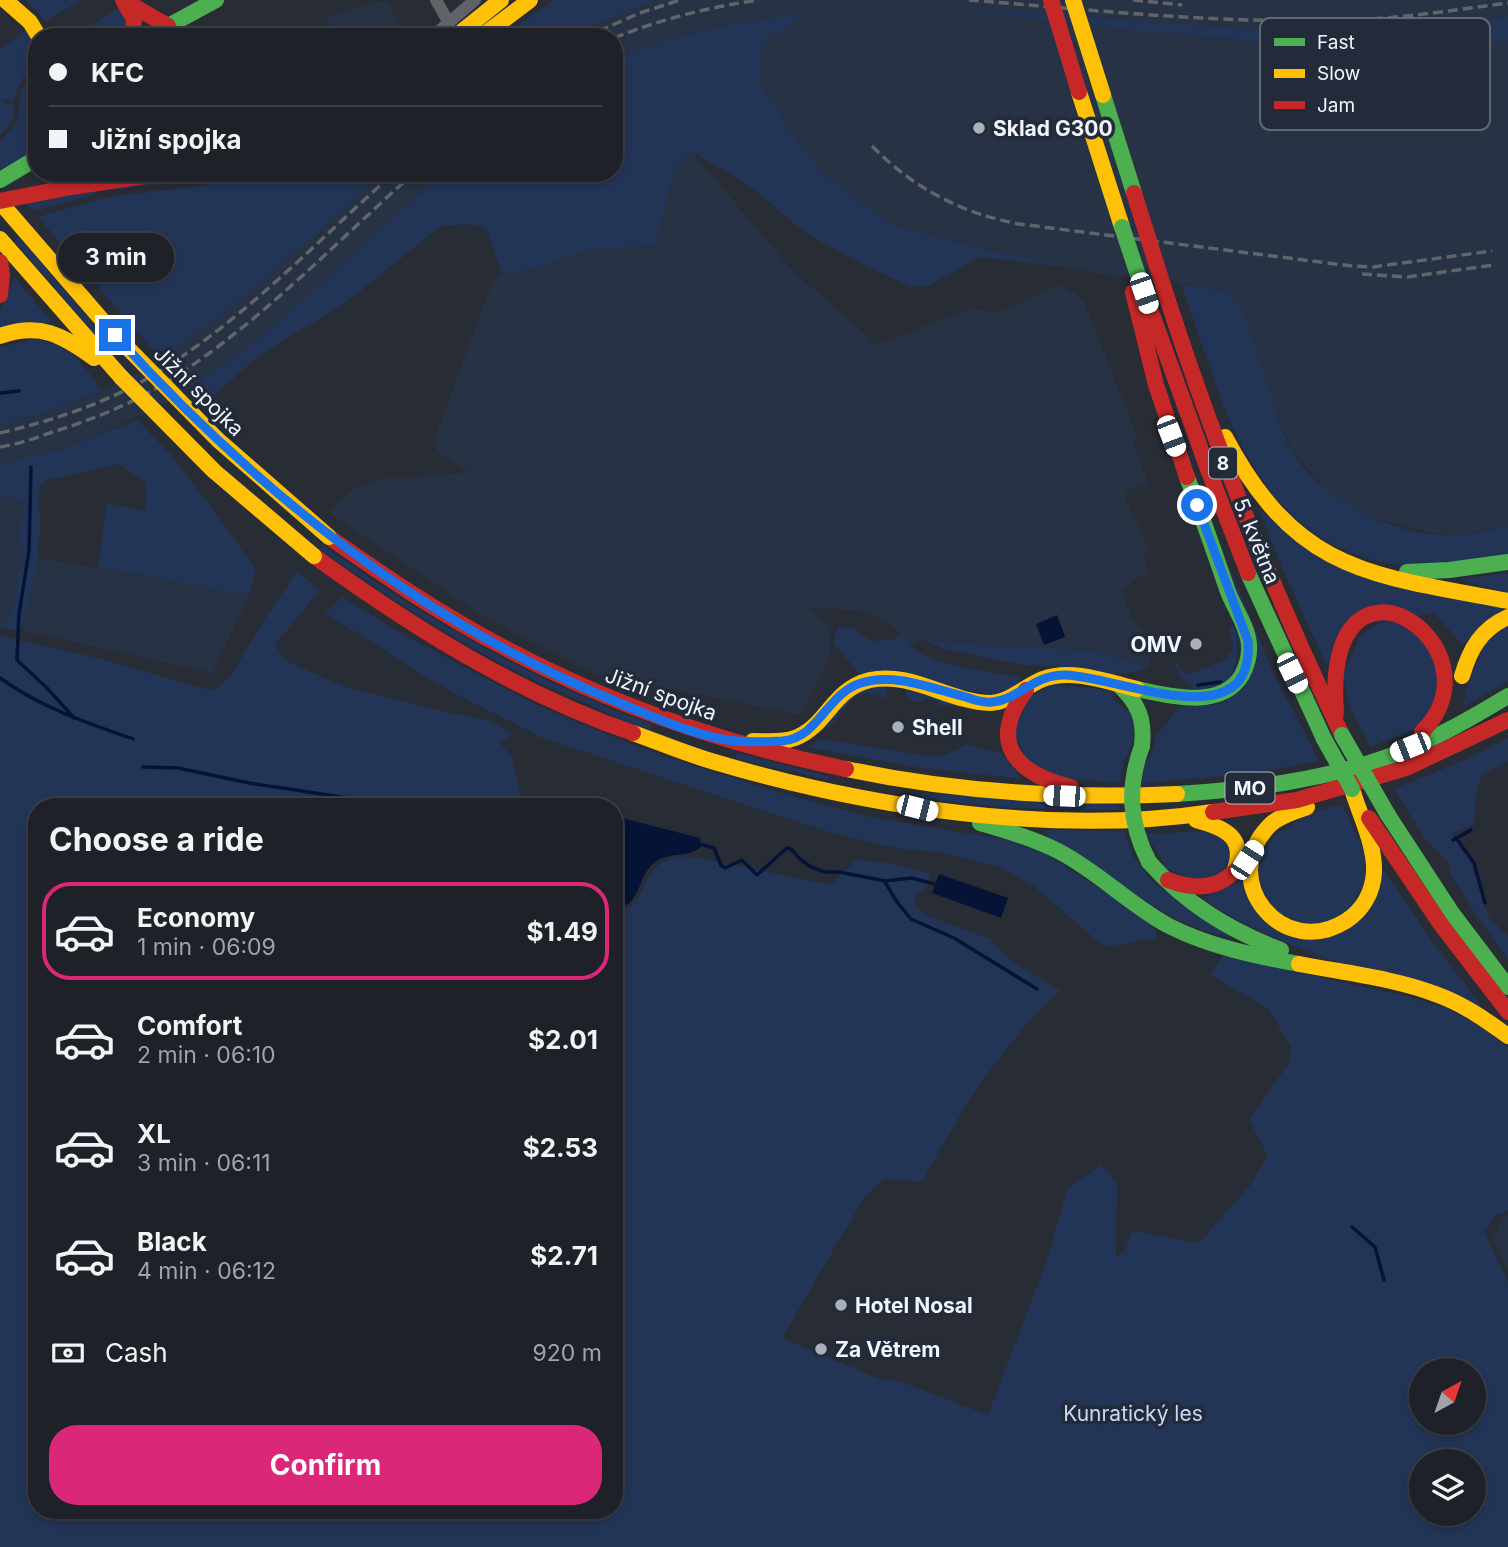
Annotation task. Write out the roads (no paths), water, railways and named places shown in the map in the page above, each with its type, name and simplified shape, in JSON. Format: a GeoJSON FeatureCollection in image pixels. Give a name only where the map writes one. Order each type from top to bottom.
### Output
{"type":"FeatureCollection","features":[{"type":"Feature","properties":{"kind":"main road"},"geometry":{"type":"LineString","coordinates":[[5,0],[34,28]]}},
{"type":"Feature","properties":{"kind":"main road"},"geometry":{"type":"LineString","coordinates":[[21,0],[45,28]]}},
{"type":"Feature","properties":{"kind":"main road"},"geometry":{"type":"LineString","coordinates":[[122,0],[168,26]]}},
{"type":"Feature","properties":{"kind":"main road"},"geometry":{"type":"LineString","coordinates":[[122,0],[134,13],[135,28]]}},
{"type":"Feature","properties":{"kind":"main road"},"geometry":{"type":"LineString","coordinates":[[164,28],[216,0]]}},
{"type":"Feature","properties":{"kind":"main road"},"geometry":{"type":"LineString","coordinates":[[455,28],[501,0]]}},
{"type":"Feature","properties":{"kind":"main road"},"geometry":{"type":"LineString","coordinates":[[493,28],[530,0]]}},
{"type":"Feature","properties":{"kind":"main road"},"geometry":{"type":"LineString","coordinates":[[723,740],[781,741],[800,737],[813,726],[840,693],[871,680],[908,682],[992,702],[1005,699],[1048,676],[1066,675],[1118,684],[1160,706],[1223,693],[1235,684],[1243,673],[1249,645],[1246,632],[1231,599],[1149,367],[1138,292],[1122,227],[1051,0]]}},
{"type":"Feature","properties":{"kind":"main road","name":"5. května"},"geometry":{"type":"LineString","coordinates":[[1073,0],[1184,353],[1213,438],[1265,571],[1342,735],[1388,815],[1452,913],[1508,987]]}},
{"type":"Feature","properties":{"kind":"main road"},"geometry":{"type":"LineString","coordinates":[[0,180],[28,165]]}},
{"type":"Feature","properties":{"kind":"main road"},"geometry":{"type":"LineString","coordinates":[[0,180],[28,175]]}},
{"type":"Feature","properties":{"kind":"main road"},"geometry":{"type":"LineString","coordinates":[[0,202],[52,190],[65,182]]}},
{"type":"Feature","properties":{"kind":"main road","name":"Jižní spojka"},"geometry":{"type":"LineString","coordinates":[[0,202],[115,335],[202,427],[329,537],[418,600],[507,651],[594,693],[723,740],[804,762],[928,785],[1011,793],[1111,796],[1189,794],[1265,786],[1325,775],[1386,757],[1457,725],[1508,696]]}},
{"type":"Feature","properties":{"kind":"main road"},"geometry":{"type":"LineString","coordinates":[[0,239],[89,348]]}},
{"type":"Feature","properties":{"kind":"main road"},"geometry":{"type":"LineString","coordinates":[[0,262],[0,295]]}},
{"type":"Feature","properties":{"kind":"main road","name":"5. května"},"geometry":{"type":"LineString","coordinates":[[1138,292],[1235,542],[1276,639],[1324,738],[1354,788],[1365,820],[1508,1012]]}},
{"type":"Feature","properties":{"kind":"main road"},"geometry":{"type":"LineString","coordinates":[[0,335],[24,328],[44,330],[89,348]]}},
{"type":"Feature","properties":{"kind":"main road","name":"MO"},"geometry":{"type":"LineString","coordinates":[[89,348],[214,471],[314,556],[373,598],[464,655],[533,691],[611,726],[682,752],[766,776],[917,808],[1071,820],[1174,817],[1241,810],[1354,788],[1447,752],[1508,720]]}},
{"type":"Feature","properties":{"kind":"main road"},"geometry":{"type":"LineString","coordinates":[[1184,353],[1239,464],[1278,515],[1300,537],[1327,555],[1374,572],[1508,601]]}},
{"type":"Feature","properties":{"kind":"main road"},"geometry":{"type":"LineString","coordinates":[[1374,572],[1441,570],[1508,562]]}},
{"type":"Feature","properties":{"kind":"main road"},"geometry":{"type":"LineString","coordinates":[[1342,735],[1334,702],[1335,670],[1343,645],[1356,629],[1373,617],[1402,613],[1425,618],[1451,642],[1460,664],[1461,682]]}},
{"type":"Feature","properties":{"kind":"main road"},"geometry":{"type":"LineString","coordinates":[[1386,757],[1447,713],[1458,695],[1469,654],[1478,638],[1489,626],[1508,617]]}},
{"type":"Feature","properties":{"kind":"main road"},"geometry":{"type":"LineString","coordinates":[[1032,683],[1016,702],[1009,723],[1008,738],[1017,758],[1040,779],[1111,796]]}},
{"type":"Feature","properties":{"kind":"main road"},"geometry":{"type":"LineString","coordinates":[[1118,684],[1130,695],[1142,714],[1142,746]]}},
{"type":"Feature","properties":{"kind":"main road"},"geometry":{"type":"LineString","coordinates":[[1160,706],[1142,746],[1132,779],[1130,804],[1135,831],[1152,866],[1183,898],[1232,930],[1332,969]]}},
{"type":"Feature","properties":{"kind":"main road"},"geometry":{"type":"LineString","coordinates":[[1152,866],[1169,881],[1193,888],[1210,887],[1231,877],[1242,866],[1264,832],[1280,818],[1354,788]]}},
{"type":"Feature","properties":{"kind":"main road"},"geometry":{"type":"LineString","coordinates":[[917,808],[991,826],[1045,845],[1071,859],[1168,926],[1185,934],[1225,948],[1274,960],[1332,969],[1436,995],[1466,1008],[1508,1036]]}},
{"type":"Feature","properties":{"kind":"main road"},"geometry":{"type":"LineString","coordinates":[[1174,817],[1212,824],[1232,835],[1240,853],[1238,865],[1231,877]]}},
{"type":"Feature","properties":{"kind":"main road"},"geometry":{"type":"LineString","coordinates":[[1256,846],[1251,866],[1251,885],[1265,911],[1292,930],[1311,933],[1329,931],[1344,924],[1357,913],[1371,890],[1374,865],[1365,820]]}},
{"type":"Feature","properties":{"kind":"street"},"geometry":{"type":"LineString","coordinates":[[436,0],[451,28]]}},
{"type":"Feature","properties":{"kind":"street"},"geometry":{"type":"LineString","coordinates":[[454,28],[475,0]]}},
{"type":"Feature","properties":{"kind":"waterway"},"geometry":{"type":"LineString","coordinates":[[0,393],[19,391]]}},
{"type":"Feature","properties":{"kind":"waterway"},"geometry":{"type":"LineString","coordinates":[[31,467],[29,551],[19,614],[17,660],[74,718]]}},
{"type":"Feature","properties":{"kind":"waterway"},"geometry":{"type":"LineString","coordinates":[[0,678],[48,706],[133,739]]}},
{"type":"Feature","properties":{"kind":"waterway"},"geometry":{"type":"LineString","coordinates":[[1198,685],[1221,682]]}},
{"type":"Feature","properties":{"kind":"waterway"},"geometry":{"type":"LineString","coordinates":[[143,767],[178,768],[249,783],[348,798]]}},
{"type":"Feature","properties":{"kind":"waterway"},"geometry":{"type":"LineString","coordinates":[[1453,840],[1471,830]]}},
{"type":"Feature","properties":{"kind":"waterway"},"geometry":{"type":"LineString","coordinates":[[1456,838],[1474,863],[1485,903]]}},
{"type":"Feature","properties":{"kind":"waterway"},"geometry":{"type":"LineString","coordinates":[[696,843],[714,848],[725,868],[742,860],[757,875],[787,848],[811,867],[825,872],[885,881],[911,878],[935,884]]}},
{"type":"Feature","properties":{"kind":"waterway"},"geometry":{"type":"LineString","coordinates":[[885,882],[911,919],[954,938],[1037,989]]}},
{"type":"Feature","properties":{"kind":"waterway"},"geometry":{"type":"LineString","coordinates":[[1352,1227],[1375,1247],[1384,1280]]}},
{"type":"Feature","properties":{"kind":"railway"},"geometry":{"type":"LineString","coordinates":[[606,28],[680,0]]}},
{"type":"Feature","properties":{"kind":"railway"},"geometry":{"type":"LineString","coordinates":[[623,35],[685,14],[759,0]]}},
{"type":"Feature","properties":{"kind":"railway"},"geometry":{"type":"LineString","coordinates":[[969,0],[1260,20]]}},
{"type":"Feature","properties":{"kind":"railway"},"geometry":{"type":"LineString","coordinates":[[1133,0],[1182,5]]}},
{"type":"Feature","properties":{"kind":"railway"},"geometry":{"type":"LineString","coordinates":[[1386,18],[1508,3]]}},
{"type":"Feature","properties":{"kind":"railway"},"geometry":{"type":"LineString","coordinates":[[872,146],[904,174],[939,197],[977,213],[1019,224],[1352,266],[1373,267],[1492,251]]}},
{"type":"Feature","properties":{"kind":"railway"},"geometry":{"type":"LineString","coordinates":[[0,433],[62,416],[101,401],[158,372],[190,351],[251,303],[384,182]]}},
{"type":"Feature","properties":{"kind":"railway"},"geometry":{"type":"LineString","coordinates":[[0,447],[99,416],[167,382],[233,335],[264,309],[404,182]]}},
{"type":"Feature","properties":{"kind":"railway"},"geometry":{"type":"LineString","coordinates":[[1362,274],[1407,277],[1494,265]]}},
{"type":"Feature","properties":{"kind":"place","name":"Sklad G300"},"geometry":{"type":"Point","coordinates":[979,128]}},
{"type":"Feature","properties":{"kind":"place","name":"OMV"},"geometry":{"type":"Point","coordinates":[1196,644]}},
{"type":"Feature","properties":{"kind":"place","name":"Shell"},"geometry":{"type":"Point","coordinates":[898,727]}},
{"type":"Feature","properties":{"kind":"place","name":"Hotel Nosal"},"geometry":{"type":"Point","coordinates":[841,1305]}},
{"type":"Feature","properties":{"kind":"place","name":"Za Větrem"},"geometry":{"type":"Point","coordinates":[821,1349]}},
{"type":"Feature","properties":{"kind":"park label","name":"Kunratický les"},"geometry":{"type":"Point","coordinates":[1133,1413]}}]}
